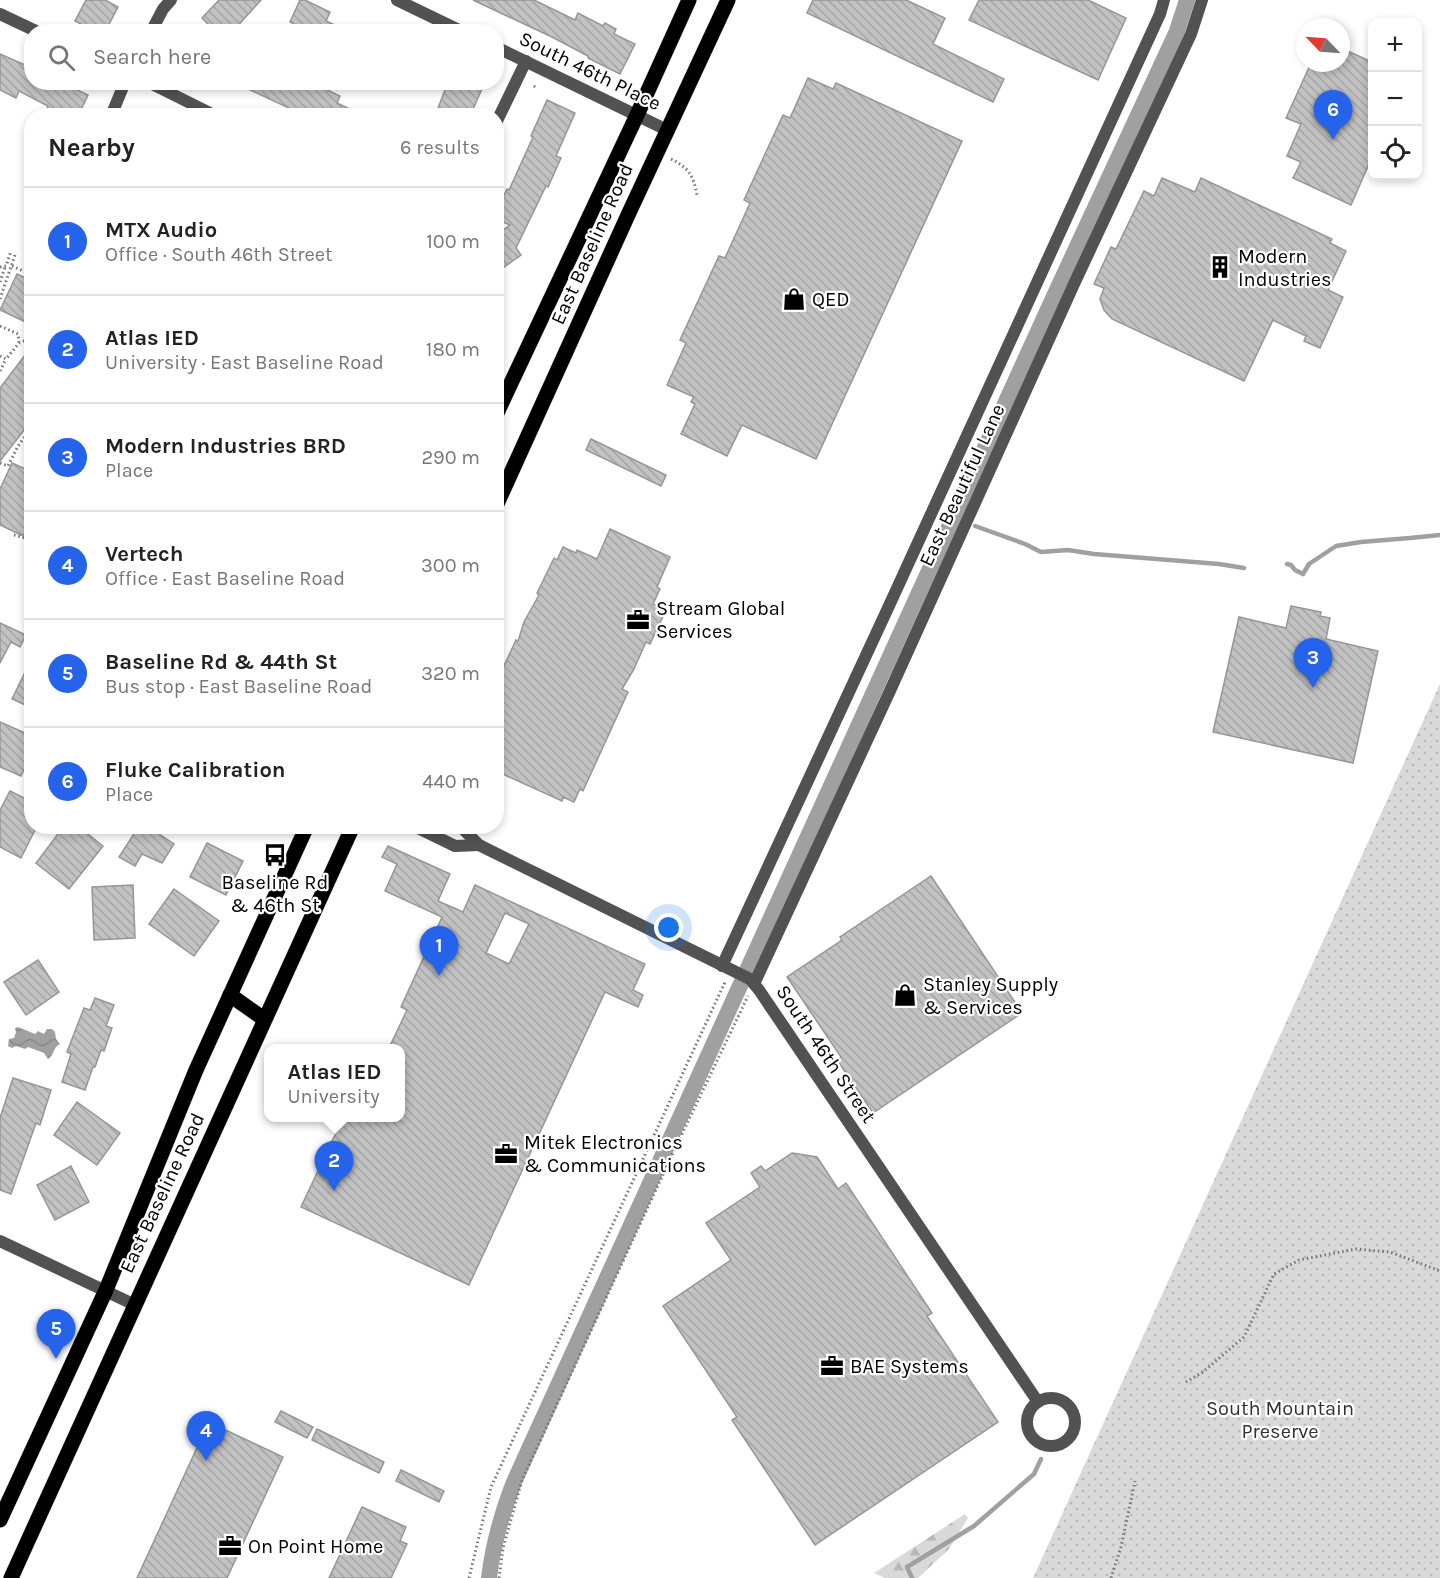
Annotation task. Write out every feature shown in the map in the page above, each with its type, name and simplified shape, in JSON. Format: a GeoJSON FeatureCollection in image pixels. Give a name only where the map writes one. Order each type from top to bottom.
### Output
{"type":"FeatureCollection","features":[{"type":"Feature","properties":{"kind":"main road","name":"East Baseline Road"},"geometry":{"type":"LineString","coordinates":[[504,398],[689,0]]}},
{"type":"Feature","properties":{"kind":"main road","name":"East Baseline Road"},"geometry":{"type":"LineString","coordinates":[[504,474],[728,0]]}},
{"type":"Feature","properties":{"kind":"main road","name":"East Baseline Road"},"geometry":{"type":"LineString","coordinates":[[0,1520],[105,1290],[196,1070],[303,834]]}},
{"type":"Feature","properties":{"kind":"main road","name":"East Baseline Road"},"geometry":{"type":"LineString","coordinates":[[11,1578],[349,834]]}},
{"type":"Feature","properties":{"kind":"main road"},"geometry":{"type":"LineString","coordinates":[[230,995],[264,1020]]}},
{"type":"Feature","properties":{"kind":"street"},"geometry":{"type":"LineString","coordinates":[[156,24],[171,0]]}},
{"type":"Feature","properties":{"kind":"street"},"geometry":{"type":"LineString","coordinates":[[397,0],[446,24]]}},
{"type":"Feature","properties":{"kind":"street","name":"East Beautiful Lane"},"geometry":{"type":"LineString","coordinates":[[729,969],[893,597],[1160,14],[1164,0]]}},
{"type":"Feature","properties":{"kind":"street","name":"East Beautiful Lane"},"geometry":{"type":"LineString","coordinates":[[752,982],[889,693],[1078,274],[1191,34],[1202,0]]}},
{"type":"Feature","properties":{"kind":"street"},"geometry":{"type":"LineString","coordinates":[[0,14],[24,25]]}},
{"type":"Feature","properties":{"kind":"street","name":"South 46th Place"},"geometry":{"type":"LineString","coordinates":[[504,51],[667,130]]}},
{"type":"Feature","properties":{"kind":"street"},"geometry":{"type":"LineString","coordinates":[[503,108],[526,61]]}},
{"type":"Feature","properties":{"kind":"street"},"geometry":{"type":"LineString","coordinates":[[114,108],[122,90]]}},
{"type":"Feature","properties":{"kind":"street"},"geometry":{"type":"LineString","coordinates":[[164,90],[200,108]]}},
{"type":"Feature","properties":{"kind":"street","name":"South 46th Street"},"geometry":{"type":"LineString","coordinates":[[430,834],[455,846],[479,845]]}},
{"type":"Feature","properties":{"kind":"street","name":"South 46th Street"},"geometry":{"type":"LineString","coordinates":[[468,834],[479,845],[752,982],[1038,1402]]}},
{"type":"Feature","properties":{"kind":"street"},"geometry":{"type":"LineString","coordinates":[[0,1241],[135,1305]]}},
{"type":"Feature","properties":{"kind":"street"},"geometry":{"type":"LineString","coordinates":[[1058,1398],[1073,1411],[1075,1425],[1070,1438],[1059,1446],[1045,1446],[1033,1440],[1029,1434],[1026,1420],[1032,1407],[1038,1402],[1058,1398]]}},
{"type":"Feature","properties":{"kind":"path"},"geometry":{"type":"LineString","coordinates":[[670,159],[689,171],[698,195]]}},
{"type":"Feature","properties":{"kind":"path"},"geometry":{"type":"LineString","coordinates":[[0,282],[11,251]]}},
{"type":"Feature","properties":{"kind":"path"},"geometry":{"type":"LineString","coordinates":[[0,299],[16,252]]}},
{"type":"Feature","properties":{"kind":"path"},"geometry":{"type":"LineString","coordinates":[[0,267],[6,266]]}},
{"type":"Feature","properties":{"kind":"path"},"geometry":{"type":"LineString","coordinates":[[12,266],[24,271]]}},
{"type":"Feature","properties":{"kind":"path"},"geometry":{"type":"LineString","coordinates":[[0,326],[18,334],[19,343]]}},
{"type":"Feature","properties":{"kind":"path"},"geometry":{"type":"LineString","coordinates":[[0,371],[19,343],[24,342]]}},
{"type":"Feature","properties":{"kind":"path"},"geometry":{"type":"LineString","coordinates":[[0,356],[6,360]]}},
{"type":"Feature","properties":{"kind":"path"},"geometry":{"type":"LineString","coordinates":[[0,463],[8,465],[24,438]]}},
{"type":"Feature","properties":{"kind":"path"},"geometry":{"type":"LineString","coordinates":[[14,535],[24,538]]}},
{"type":"Feature","properties":{"kind":"path"},"geometry":{"type":"LineString","coordinates":[[470,1578],[491,1487],[729,969]]}},
{"type":"Feature","properties":{"kind":"path"},"geometry":{"type":"LineString","coordinates":[[499,1578],[503,1548],[522,1480],[752,982]]}},
{"type":"Feature","properties":{"kind":"path"},"geometry":{"type":"LineString","coordinates":[[1186,1382],[1203,1372],[1244,1337],[1274,1275],[1299,1260],[1356,1249],[1390,1252],[1440,1270]]}},
{"type":"Feature","properties":{"kind":"path"},"geometry":{"type":"LineString","coordinates":[[1111,1578],[1121,1547],[1135,1481]]}},
{"type":"Feature","properties":{"kind":"green space","name":"South Mountain Preserve"},"geometry":{"type":"Polygon","coordinates":[[[1440,684],[1440,1578],[1033,1578],[1440,684]]]}},
{"type":"Feature","properties":{"kind":"green space"},"geometry":{"type":"Polygon","coordinates":[[[965,1514],[968,1518],[949,1549],[918,1578],[885,1578],[874,1573],[965,1514]]]}},
{"type":"Feature","properties":{"kind":"water"},"geometry":{"type":"Polygon","coordinates":[[[18,1027],[35,1034],[38,1031],[44,1034],[47,1029],[52,1029],[60,1044],[48,1059],[44,1053],[28,1047],[25,1049],[16,1046],[12,1048],[8,1046],[9,1039],[14,1038],[15,1028],[18,1027]]]}},
{"type":"Feature","properties":{"kind":"building"},"geometry":{"type":"Polygon","coordinates":[[[86,0],[105,0],[118,7],[109,24],[81,24],[75,21],[86,0]]]}},
{"type":"Feature","properties":{"kind":"building"},"geometry":{"type":"Polygon","coordinates":[[[219,0],[261,0],[239,24],[208,24],[202,18],[219,0]]]}},
{"type":"Feature","properties":{"kind":"building"},"geometry":{"type":"Polygon","coordinates":[[[300,0],[305,0],[330,12],[326,21],[333,24],[294,24],[290,22],[300,0]]]}},
{"type":"Feature","properties":{"kind":"building"},"geometry":{"type":"Polygon","coordinates":[[[473,0],[534,0],[575,20],[578,13],[603,26],[605,23],[616,29],[614,34],[635,44],[620,74],[552,37],[473,0]]]}},
{"type":"Feature","properties":{"kind":"building"},"geometry":{"type":"Polygon","coordinates":[[[813,0],[906,0],[945,18],[933,44],[1004,79],[993,102],[807,13],[813,0]]]}},
{"type":"Feature","properties":{"kind":"building"},"geometry":{"type":"Polygon","coordinates":[[[979,0],[1088,0],[1126,18],[1098,80],[969,20],[979,0]]]}},
{"type":"Feature","properties":{"kind":"building"},"geometry":{"type":"Polygon","coordinates":[[[1350,52],[1368,60],[1368,166],[1351,205],[1293,178],[1301,162],[1287,156],[1301,124],[1286,118],[1307,72],[1350,72],[1350,52]]]}},
{"type":"Feature","properties":{"kind":"building"},"geometry":{"type":"Polygon","coordinates":[[[0,54],[24,64],[24,90],[78,90],[88,95],[82,108],[47,108],[48,106],[19,91],[16,98],[0,90],[0,54]]]}},
{"type":"Feature","properties":{"kind":"building","name":"QED"},"geometry":{"type":"Polygon","coordinates":[[[808,78],[833,89],[836,83],[962,141],[816,459],[742,425],[727,456],[681,434],[695,404],[691,402],[694,397],[667,385],[686,343],[680,340],[719,256],[725,258],[750,203],[744,200],[783,115],[790,118],[808,78]]]}},
{"type":"Feature","properties":{"kind":"building"},"geometry":{"type":"Polygon","coordinates":[[[250,90],[328,90],[340,96],[337,103],[347,108],[289,108],[250,90]]]}},
{"type":"Feature","properties":{"kind":"building"},"geometry":{"type":"Polygon","coordinates":[[[445,90],[481,90],[474,108],[438,108],[445,90]]]}},
{"type":"Feature","properties":{"kind":"building"},"geometry":{"type":"Polygon","coordinates":[[[547,100],[575,113],[556,156],[561,158],[516,248],[521,255],[504,267],[504,229],[510,225],[504,222],[504,195],[507,189],[509,190],[533,137],[531,136],[547,100]]]}},
{"type":"Feature","properties":{"kind":"building","name":"Modern Industries"},"geometry":{"type":"Polygon","coordinates":[[[1162,178],[1195,192],[1201,178],[1332,239],[1330,243],[1346,251],[1328,290],[1343,297],[1320,348],[1304,341],[1306,336],[1273,320],[1244,381],[1112,319],[1104,310],[1100,299],[1104,288],[1094,284],[1111,247],[1116,249],[1144,191],[1154,196],[1162,178]]]}},
{"type":"Feature","properties":{"kind":"building"},"geometry":{"type":"Polygon","coordinates":[[[17,274],[24,277],[24,321],[0,310],[17,274]]]}},
{"type":"Feature","properties":{"kind":"building"},"geometry":{"type":"Polygon","coordinates":[[[24,356],[24,430],[0,461],[0,388],[24,356]]]}},
{"type":"Feature","properties":{"kind":"building"},"geometry":{"type":"Polygon","coordinates":[[[591,439],[666,475],[661,486],[586,450],[591,439]]]}},
{"type":"Feature","properties":{"kind":"building"},"geometry":{"type":"Polygon","coordinates":[[[12,463],[24,468],[23,536],[0,525],[0,489],[12,463]]]}},
{"type":"Feature","properties":{"kind":"building"},"geometry":{"type":"Polygon","coordinates":[[[610,529],[670,557],[657,587],[660,589],[653,604],[666,610],[650,644],[646,642],[622,689],[628,692],[583,791],[580,789],[574,802],[563,797],[562,801],[504,775],[504,666],[516,640],[518,641],[524,622],[539,595],[537,593],[554,558],[557,560],[563,547],[576,553],[577,550],[597,559],[610,529]]]}},
{"type":"Feature","properties":{"kind":"building"},"geometry":{"type":"Polygon","coordinates":[[[1291,606],[1321,612],[1320,616],[1330,618],[1326,639],[1378,651],[1353,763],[1213,732],[1239,617],[1286,628],[1291,606]]]}},
{"type":"Feature","properties":{"kind":"building"},"geometry":{"type":"Polygon","coordinates":[[[0,623],[24,634],[24,639],[20,647],[11,642],[0,663],[0,623]]]}},
{"type":"Feature","properties":{"kind":"building"},"geometry":{"type":"Polygon","coordinates":[[[24,674],[24,704],[12,699],[24,674]]]}},
{"type":"Feature","properties":{"kind":"building"},"geometry":{"type":"Polygon","coordinates":[[[0,722],[24,732],[24,770],[21,776],[0,767],[0,722]]]}},
{"type":"Feature","properties":{"kind":"building"},"geometry":{"type":"Polygon","coordinates":[[[10,791],[24,798],[24,834],[33,834],[21,858],[0,847],[0,810],[10,791]]]}},
{"type":"Feature","properties":{"kind":"building"},"geometry":{"type":"Polygon","coordinates":[[[58,834],[88,834],[103,846],[69,889],[36,863],[58,834]]]}},
{"type":"Feature","properties":{"kind":"building"},"geometry":{"type":"Polygon","coordinates":[[[134,834],[159,834],[174,844],[162,863],[142,854],[135,866],[119,857],[134,834]]]}},
{"type":"Feature","properties":{"kind":"building"},"geometry":{"type":"Polygon","coordinates":[[[207,843],[243,861],[226,895],[190,877],[207,843]]]}},
{"type":"Feature","properties":{"kind":"building"},"geometry":{"type":"Polygon","coordinates":[[[388,846],[450,874],[438,901],[463,912],[475,885],[645,964],[633,990],[643,995],[638,1007],[605,992],[469,1285],[301,1207],[341,1122],[405,1122],[405,1044],[391,1044],[407,1010],[401,1007],[442,917],[385,891],[397,864],[382,857],[388,846]],[[505,913],[486,953],[509,964],[529,924],[505,913]]]}},
{"type":"Feature","properties":{"kind":"building","name":"Stanley Supply & Services"},"geometry":{"type":"Polygon","coordinates":[[[931,876],[1022,1013],[873,1113],[837,1060],[841,1057],[787,977],[842,940],[840,937],[931,876]]]}},
{"type":"Feature","properties":{"kind":"building"},"geometry":{"type":"Polygon","coordinates":[[[133,885],[135,938],[94,940],[92,887],[133,885]]]}},
{"type":"Feature","properties":{"kind":"building"},"geometry":{"type":"Polygon","coordinates":[[[174,889],[219,921],[194,956],[149,924],[174,889]]]}},
{"type":"Feature","properties":{"kind":"building"},"geometry":{"type":"Polygon","coordinates":[[[38,960],[59,992],[26,1015],[4,982],[38,960]]]}},
{"type":"Feature","properties":{"kind":"building"},"geometry":{"type":"Polygon","coordinates":[[[95,998],[114,1005],[106,1026],[112,1028],[104,1051],[101,1050],[95,1067],[93,1067],[85,1090],[62,1082],[71,1054],[67,1052],[84,1008],[90,1010],[95,998]]]}},
{"type":"Feature","properties":{"kind":"building"},"geometry":{"type":"Polygon","coordinates":[[[13,1078],[51,1090],[40,1125],[36,1123],[11,1194],[0,1190],[0,1118],[13,1078]]]}},
{"type":"Feature","properties":{"kind":"building"},"geometry":{"type":"Polygon","coordinates":[[[77,1102],[120,1133],[97,1165],[54,1135],[77,1102]]]}},
{"type":"Feature","properties":{"kind":"building","name":"BAE Systems"},"geometry":{"type":"Polygon","coordinates":[[[792,1153],[817,1157],[838,1189],[846,1183],[932,1313],[927,1316],[998,1422],[815,1545],[732,1420],[737,1417],[663,1306],[731,1260],[706,1223],[760,1187],[751,1173],[761,1166],[765,1171],[792,1153]]]}},
{"type":"Feature","properties":{"kind":"building"},"geometry":{"type":"Polygon","coordinates":[[[71,1166],[89,1202],[55,1220],[37,1185],[71,1166]]]}},
{"type":"Feature","properties":{"kind":"building"},"geometry":{"type":"Polygon","coordinates":[[[281,1411],[313,1427],[307,1438],[275,1422],[281,1411]]]}},
{"type":"Feature","properties":{"kind":"building"},"geometry":{"type":"Polygon","coordinates":[[[217,1426],[283,1457],[227,1578],[137,1578],[201,1439],[209,1443],[217,1426]]]}},
{"type":"Feature","properties":{"kind":"building"},"geometry":{"type":"Polygon","coordinates":[[[317,1429],[384,1462],[379,1473],[312,1440],[317,1429]]]}},
{"type":"Feature","properties":{"kind":"building"},"geometry":{"type":"Polygon","coordinates":[[[401,1470],[444,1491],[439,1502],[396,1481],[401,1470]]]}},
{"type":"Feature","properties":{"kind":"building"},"geometry":{"type":"Polygon","coordinates":[[[362,1507],[406,1527],[400,1541],[407,1544],[391,1578],[329,1578],[362,1507]]]}},
{"type":"Feature","properties":{"kind":"waterway"},"geometry":{"type":"LineString","coordinates":[[489,1578],[498,1529],[514,1482],[1177,31],[1187,0]]}},
{"type":"Feature","properties":{"kind":"waterway"},"geometry":{"type":"LineString","coordinates":[[975,526],[1041,552],[1068,550],[1244,568]]}},
{"type":"Feature","properties":{"kind":"waterway"},"geometry":{"type":"LineString","coordinates":[[1287,564],[1303,574],[1309,564],[1336,546],[1440,535]]}},
{"type":"Feature","properties":{"kind":"waterway"},"geometry":{"type":"LineString","coordinates":[[912,1578],[907,1567],[974,1526],[1034,1474],[1041,1459]]}},
{"type":"Feature","properties":{"kind":"place","name":"Fluke Calibration"},"geometry":{"type":"Point","coordinates":[1333,140]}},
{"type":"Feature","properties":{"kind":"place","name":"Modern Industries"},"geometry":{"type":"Point","coordinates":[1220,267]}},
{"type":"Feature","properties":{"kind":"place","name":"QED"},"geometry":{"type":"Point","coordinates":[794,299]}},
{"type":"Feature","properties":{"kind":"place","name":"Stream Global Services"},"geometry":{"type":"Point","coordinates":[638,620]}},
{"type":"Feature","properties":{"kind":"place","name":"Modern Industries BRD"},"geometry":{"type":"Point","coordinates":[1313,688]}},
{"type":"Feature","properties":{"kind":"place","name":"Baseline Rd & 46th St"},"geometry":{"type":"Point","coordinates":[275,855]}},
{"type":"Feature","properties":{"kind":"place","name":"MTX Audio"},"geometry":{"type":"Point","coordinates":[439,976]}},
{"type":"Feature","properties":{"kind":"place","name":"Stanley Supply & Services"},"geometry":{"type":"Point","coordinates":[905,995]}},
{"type":"Feature","properties":{"kind":"place","name":"Mitek Electronics & Communications"},"geometry":{"type":"Point","coordinates":[506,1154]}},
{"type":"Feature","properties":{"kind":"place","name":"Atlas IED"},"geometry":{"type":"Point","coordinates":[334,1191]}},
{"type":"Feature","properties":{"kind":"place","name":"Baseline Rd & 44th St"},"geometry":{"type":"Point","coordinates":[56,1359]}},
{"type":"Feature","properties":{"kind":"place","name":"BAE Systems"},"geometry":{"type":"Point","coordinates":[832,1366]}},
{"type":"Feature","properties":{"kind":"place","name":"Vertech"},"geometry":{"type":"Point","coordinates":[206,1461]}},
{"type":"Feature","properties":{"kind":"place","name":"On Point Home"},"geometry":{"type":"Point","coordinates":[230,1546]}}]}
